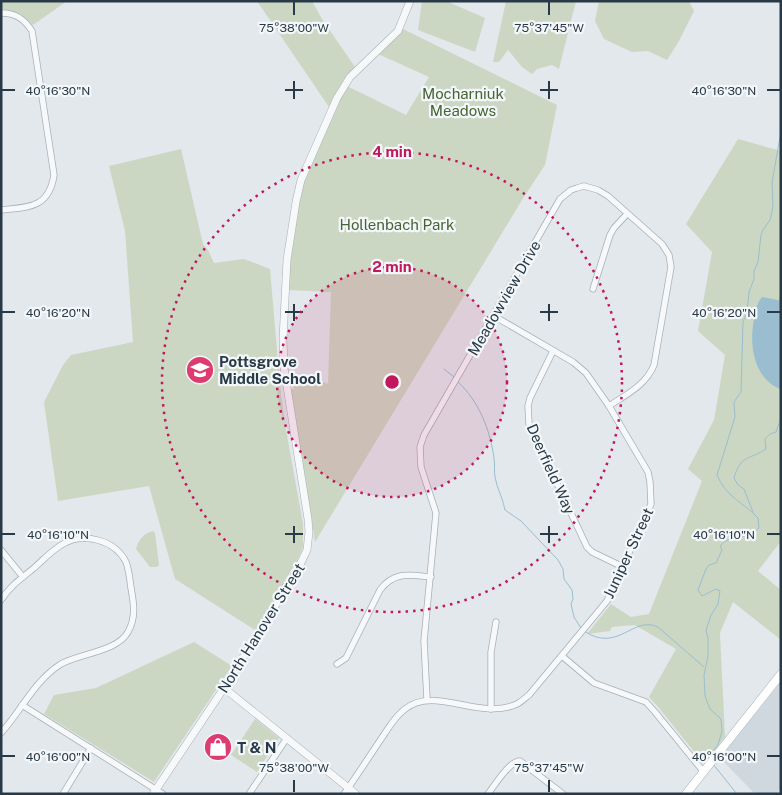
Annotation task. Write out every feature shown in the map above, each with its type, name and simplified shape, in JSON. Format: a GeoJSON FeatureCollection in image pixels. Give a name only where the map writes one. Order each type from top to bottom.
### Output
{"type":"FeatureCollection","features":[{"type":"Feature","properties":{"kind":"main road"},"geometry":{"type":"LineString","coordinates":[[686,794],[781,674]]}},
{"type":"Feature","properties":{"kind":"street","name":"North Hanover Street"},"geometry":{"type":"LineString","coordinates":[[155,792],[224,688],[304,558],[308,542],[308,519],[284,368],[283,339],[287,260],[298,190],[337,98],[350,77],[398,30],[410,1]]}},
{"type":"Feature","properties":{"kind":"street"},"geometry":{"type":"LineString","coordinates":[[1,13],[21,18],[32,31],[54,175],[49,192],[40,202],[24,208],[1,210]]}},
{"type":"Feature","properties":{"kind":"street","name":"Meadowview Drive"},"geometry":{"type":"LineString","coordinates":[[427,700],[424,641],[436,513],[421,466],[420,447],[424,435],[560,199],[577,188],[590,187],[608,196],[662,244],[669,255],[671,267],[654,365],[644,382],[610,406]]}},
{"type":"Feature","properties":{"kind":"street"},"geometry":{"type":"LineString","coordinates":[[593,289],[610,236],[614,228],[627,214]]}},
{"type":"Feature","properties":{"kind":"street","name":"Juniper Street"},"geometry":{"type":"LineString","coordinates":[[427,700],[478,709],[490,709],[518,703],[529,695],[607,601],[651,504],[650,482],[643,463],[610,406],[586,373],[573,362],[494,316]]}},
{"type":"Feature","properties":{"kind":"street","name":"Deerfield Way"},"geometry":{"type":"LineString","coordinates":[[553,351],[530,398],[528,406],[529,424],[586,547],[592,552],[623,567]]}},
{"type":"Feature","properties":{"kind":"street"},"geometry":{"type":"LineString","coordinates":[[1,600],[10,588],[58,547],[69,541],[83,539],[99,541],[110,545],[126,562],[134,609],[133,621],[129,632],[119,643],[69,660],[60,665],[42,680],[1,732]]}},
{"type":"Feature","properties":{"kind":"street"},"geometry":{"type":"LineString","coordinates":[[1,550],[23,577]]}},
{"type":"Feature","properties":{"kind":"street"},"geometry":{"type":"LineString","coordinates":[[337,664],[346,658],[380,590],[386,582],[399,575],[410,574],[431,577]]}},
{"type":"Feature","properties":{"kind":"street"},"geometry":{"type":"LineString","coordinates":[[490,709],[490,652],[496,622]]}},
{"type":"Feature","properties":{"kind":"street"},"geometry":{"type":"LineString","coordinates":[[562,656],[594,683],[646,702],[703,771]]}},
{"type":"Feature","properties":{"kind":"street"},"geometry":{"type":"LineString","coordinates":[[224,688],[287,738],[346,791],[356,794]]}},
{"type":"Feature","properties":{"kind":"street"},"geometry":{"type":"LineString","coordinates":[[346,791],[396,716],[414,703],[427,700]]}},
{"type":"Feature","properties":{"kind":"street"},"geometry":{"type":"LineString","coordinates":[[22,705],[91,748],[155,792],[163,794]]}},
{"type":"Feature","properties":{"kind":"street"},"geometry":{"type":"LineString","coordinates":[[249,794],[287,738]]}},
{"type":"Feature","properties":{"kind":"street"},"geometry":{"type":"LineString","coordinates":[[63,794],[91,748]]}},
{"type":"Feature","properties":{"kind":"street"},"geometry":{"type":"LineString","coordinates":[[488,794],[515,761],[520,761],[563,794]]}},
{"type":"Feature","properties":{"kind":"shaded area"},"geometry":{"type":"Polygon","coordinates":[[[781,682],[781,788],[776,794],[755,794],[720,758],[781,682]]]}},
{"type":"Feature","properties":{"kind":"green space"},"geometry":{"type":"Polygon","coordinates":[[[1,1],[67,1],[33,25],[21,14],[1,9],[1,1]]]}},
{"type":"Feature","properties":{"kind":"green space"},"geometry":{"type":"Polygon","coordinates":[[[257,1],[312,1],[355,67],[344,80],[329,107],[257,1]]]}},
{"type":"Feature","properties":{"kind":"green space"},"geometry":{"type":"Polygon","coordinates":[[[422,1],[446,1],[485,18],[475,52],[418,30],[422,1]]]}},
{"type":"Feature","properties":{"kind":"green space"},"geometry":{"type":"Polygon","coordinates":[[[506,1],[576,1],[559,69],[552,65],[537,69],[532,74],[522,67],[508,50],[499,62],[493,62],[506,1]]]}},
{"type":"Feature","properties":{"kind":"green space"},"geometry":{"type":"Polygon","coordinates":[[[599,1],[689,1],[694,11],[667,60],[648,51],[632,52],[604,39],[595,21],[599,1]]]}},
{"type":"Feature","properties":{"kind":"green space","name":"Hollenbach Park"},"geometry":{"type":"Polygon","coordinates":[[[403,29],[557,105],[545,165],[315,542],[291,389],[294,389],[293,384],[324,382],[328,384],[331,292],[288,290],[290,256],[303,182],[333,112],[347,86],[406,115],[429,77],[378,54],[403,29]]]}},
{"type":"Feature","properties":{"kind":"green space"},"geometry":{"type":"Polygon","coordinates":[[[738,139],[781,151],[781,541],[758,571],[781,590],[781,608],[779,610],[781,612],[781,640],[733,602],[720,633],[725,737],[706,760],[700,759],[649,697],[676,649],[635,625],[612,627],[610,631],[587,634],[611,604],[631,617],[649,614],[702,481],[688,469],[714,420],[725,355],[698,331],[712,252],[686,224],[738,139]]]}},
{"type":"Feature","properties":{"kind":"green space"},"geometry":{"type":"Polygon","coordinates":[[[181,149],[203,244],[214,263],[244,259],[270,269],[280,385],[303,524],[303,547],[297,561],[255,630],[175,579],[149,486],[58,501],[44,402],[63,365],[71,355],[133,342],[125,231],[109,166],[181,149]]]}},
{"type":"Feature","properties":{"kind":"green space"},"geometry":{"type":"Polygon","coordinates":[[[153,531],[155,533],[159,565],[157,567],[150,567],[136,549],[142,537],[153,531]]]}},
{"type":"Feature","properties":{"kind":"green space"},"geometry":{"type":"Polygon","coordinates":[[[194,642],[232,666],[154,782],[44,714],[54,695],[96,688],[194,642]]]}},
{"type":"Feature","properties":{"kind":"green space"},"geometry":{"type":"Polygon","coordinates":[[[255,719],[279,738],[257,772],[231,755],[255,719]]]}},
{"type":"Feature","properties":{"kind":"water"},"geometry":{"type":"Polygon","coordinates":[[[762,297],[778,300],[781,303],[781,389],[764,377],[755,360],[752,339],[754,316],[762,297]]]}},
{"type":"Feature","properties":{"kind":"waterway"},"geometry":{"type":"LineString","coordinates":[[709,758],[718,745],[722,731],[721,719],[710,709],[705,696],[704,675],[708,656],[706,630],[711,615],[718,604],[720,591],[716,589],[702,596],[698,590],[706,569],[709,565],[716,563],[722,550],[720,546],[730,539],[748,535],[759,528],[758,518],[725,489],[717,475],[735,417],[734,402],[741,392],[743,322],[747,313],[749,292],[758,262],[761,235],[770,220],[773,207],[772,182],[781,132]]}},
{"type":"Feature","properties":{"kind":"waterway"},"geometry":{"type":"LineString","coordinates":[[779,302],[781,293]]}},
{"type":"Feature","properties":{"kind":"waterway"},"geometry":{"type":"LineString","coordinates":[[444,369],[454,377]]}},
{"type":"Feature","properties":{"kind":"waterway"},"geometry":{"type":"LineString","coordinates":[[458,382],[478,407],[490,437],[496,481],[505,510],[521,521],[558,560],[563,569],[564,579],[572,590],[573,599],[571,604],[574,617],[581,628]]}},
{"type":"Feature","properties":{"kind":"waterway"},"geometry":{"type":"LineString","coordinates":[[753,512],[744,489],[738,485],[734,478],[743,461],[766,449],[765,439],[770,434],[776,432],[781,418]]}},
{"type":"Feature","properties":{"kind":"waterway"},"geometry":{"type":"LineString","coordinates":[[584,631],[596,637],[606,638],[616,637],[641,626],[658,627],[704,667]]}},
{"type":"Feature","properties":{"kind":"waterway"},"geometry":{"type":"LineString","coordinates":[[713,764],[737,794]]}},
{"type":"Feature","properties":{"kind":"place","name":"Pottsgrove Middle School"},"geometry":{"type":"Point","coordinates":[200,370]}},
{"type":"Feature","properties":{"kind":"place","name":"T & N"},"geometry":{"type":"Point","coordinates":[218,747]}},
{"type":"Feature","properties":{"kind":"park label","name":"Mocharniuk Meadows"},"geometry":{"type":"Point","coordinates":[463,102]}}]}
